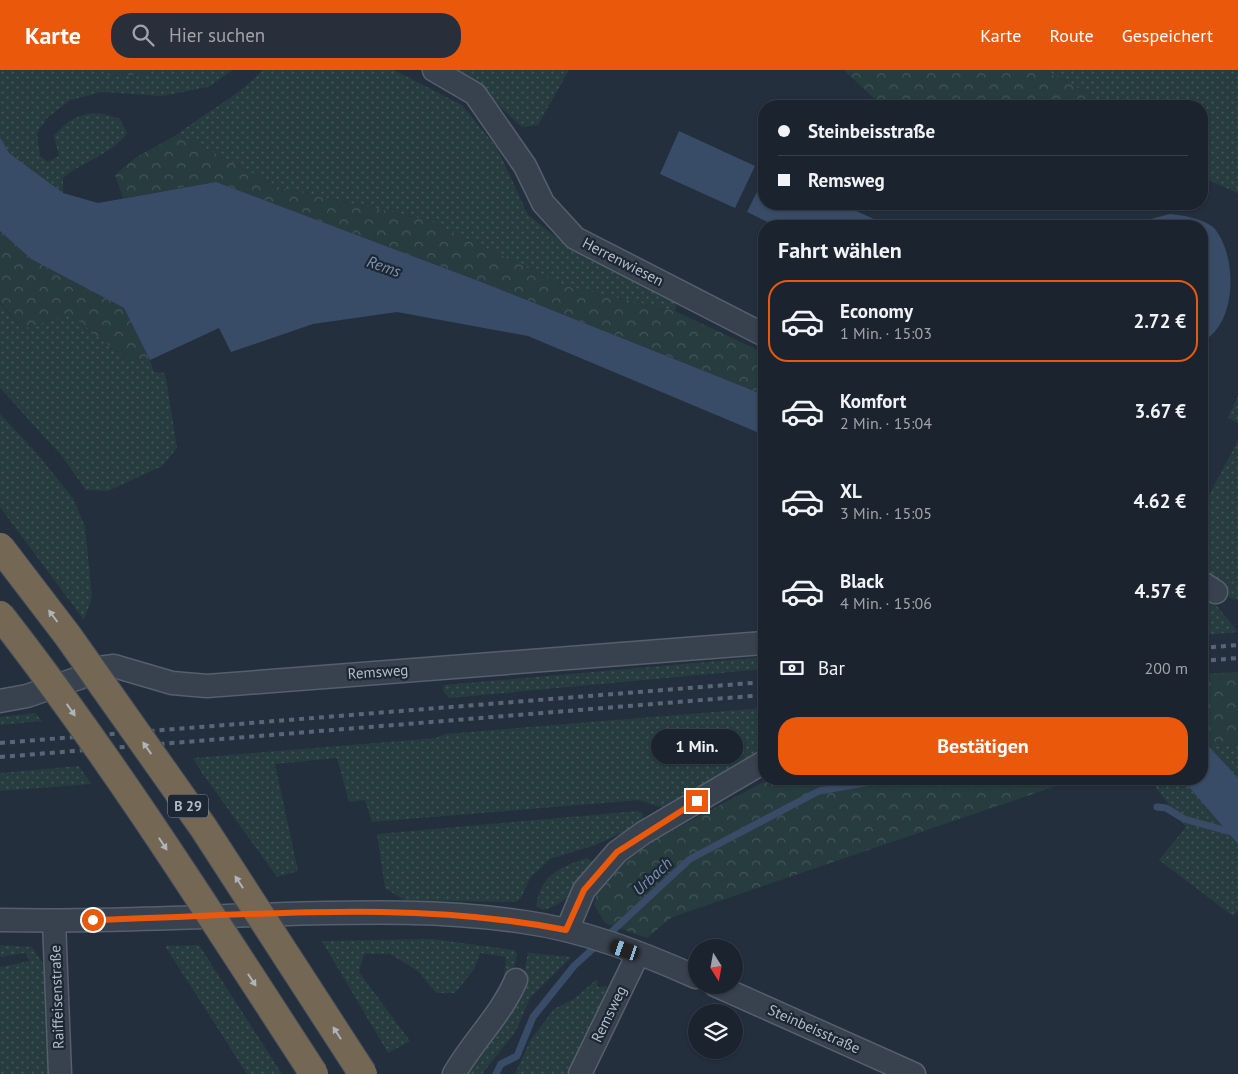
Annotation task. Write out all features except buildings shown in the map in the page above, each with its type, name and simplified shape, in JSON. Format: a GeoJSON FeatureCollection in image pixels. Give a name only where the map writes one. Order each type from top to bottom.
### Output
{"type":"FeatureCollection","features":[{"type":"Feature","properties":{"kind":"highway","name":"B 29"},"geometry":{"type":"LineString","coordinates":[[0,547],[68,636],[203,827],[363,1074]]}},
{"type":"Feature","properties":{"kind":"highway","name":"B 29"},"geometry":{"type":"LineString","coordinates":[[0,615],[36,661],[149,822],[314,1074]]}},
{"type":"Feature","properties":{"kind":"street","name":"Herrenwiesen"},"geometry":{"type":"LineString","coordinates":[[434,70],[475,94],[524,166],[542,203],[575,238],[758,332]]}},
{"type":"Feature","properties":{"kind":"street","name":"Remsweg"},"geometry":{"type":"LineString","coordinates":[[0,701],[27,696],[79,678],[99,668],[114,666],[172,683],[207,686],[758,642]]}},
{"type":"Feature","properties":{"kind":"street"},"geometry":{"type":"LineString","coordinates":[[573,932],[584,890],[617,852],[643,833],[758,766]]}},
{"type":"Feature","properties":{"kind":"street"},"geometry":{"type":"LineString","coordinates":[[0,920],[54,921],[377,912],[465,915],[525,922],[573,932],[688,974]]}},
{"type":"Feature","properties":{"kind":"street","name":"Raiffeisenstraße"},"geometry":{"type":"LineString","coordinates":[[54,921],[60,1074]]}},
{"type":"Feature","properties":{"kind":"street","name":"Remsweg"},"geometry":{"type":"LineString","coordinates":[[580,1074],[632,952]]}},
{"type":"Feature","properties":{"kind":"street"},"geometry":{"type":"LineString","coordinates":[[454,1074],[466,1053],[508,1000],[516,980]]}},
{"type":"Feature","properties":{"kind":"street","name":"Steinbeisstraße"},"geometry":{"type":"LineString","coordinates":[[735,994],[914,1074]]}},
{"type":"Feature","properties":{"kind":"green space"},"geometry":{"type":"Polygon","coordinates":[[[0,70],[103,70],[111,77],[149,73],[151,70],[233,70],[208,87],[162,96],[102,92],[70,100],[47,118],[37,133],[40,156],[48,162],[59,156],[54,136],[68,122],[84,115],[102,114],[120,119],[127,133],[106,152],[63,178],[63,193],[9,153],[0,137],[0,70]]]}},
{"type":"Feature","properties":{"kind":"green space"},"geometry":{"type":"Polygon","coordinates":[[[103,70],[151,70],[149,73],[111,77],[103,70]]]}},
{"type":"Feature","properties":{"kind":"green space"},"geometry":{"type":"Polygon","coordinates":[[[263,70],[394,70],[462,105],[497,148],[528,215],[571,249],[677,303],[675,311],[565,286],[428,220],[281,188],[178,134],[244,88],[263,70]]]}},
{"type":"Feature","properties":{"kind":"green space"},"geometry":{"type":"Polygon","coordinates":[[[460,70],[569,70],[538,125],[522,127],[460,70]]]}},
{"type":"Feature","properties":{"kind":"green space"},"geometry":{"type":"Polygon","coordinates":[[[844,70],[1043,70],[1092,95],[1093,100],[876,100],[844,70]]]}},
{"type":"Feature","properties":{"kind":"green space"},"geometry":{"type":"Polygon","coordinates":[[[1043,70],[1238,70],[1238,193],[1208,180],[1208,100],[1093,100],[1092,95],[1043,70]]]}},
{"type":"Feature","properties":{"kind":"green space"},"geometry":{"type":"Polygon","coordinates":[[[178,134],[281,188],[428,220],[565,286],[675,311],[758,350],[758,393],[484,283],[216,182],[123,198],[115,175],[135,158],[178,134]]]}},
{"type":"Feature","properties":{"kind":"green space"},"geometry":{"type":"Polygon","coordinates":[[[0,231],[31,259],[124,308],[150,360],[125,358],[70,314],[22,329],[0,302],[0,231]]]}},
{"type":"Feature","properties":{"kind":"green space"},"geometry":{"type":"Polygon","coordinates":[[[0,303],[22,329],[70,314],[125,358],[150,360],[154,372],[165,373],[177,448],[162,466],[108,491],[86,490],[61,455],[0,388],[0,303]]]}},
{"type":"Feature","properties":{"kind":"green space"},"geometry":{"type":"Polygon","coordinates":[[[1238,396],[1238,423],[1228,418],[1238,396]]]}},
{"type":"Feature","properties":{"kind":"green space"},"geometry":{"type":"Polygon","coordinates":[[[0,414],[34,450],[73,498],[85,527],[92,597],[84,620],[0,507],[0,414]]]}},
{"type":"Feature","properties":{"kind":"green space"},"geometry":{"type":"Polygon","coordinates":[[[1238,440],[1238,600],[1232,599],[1208,581],[1208,498],[1238,440]]]}},
{"type":"Feature","properties":{"kind":"green space"},"geometry":{"type":"Polygon","coordinates":[[[1208,595],[1238,632],[1208,635],[1208,595]]]}},
{"type":"Feature","properties":{"kind":"green space"},"geometry":{"type":"Polygon","coordinates":[[[758,658],[758,670],[449,698],[443,690],[444,685],[758,658]]]}},
{"type":"Feature","properties":{"kind":"green space"},"geometry":{"type":"Polygon","coordinates":[[[1238,672],[1238,744],[1208,747],[1208,674],[1238,672]]]}},
{"type":"Feature","properties":{"kind":"green space"},"geometry":{"type":"Polygon","coordinates":[[[758,708],[758,758],[670,810],[639,800],[372,822],[365,800],[349,802],[337,758],[275,764],[298,871],[277,877],[193,758],[436,738],[445,734],[758,708]]]}},
{"type":"Feature","properties":{"kind":"green space"},"geometry":{"type":"Polygon","coordinates":[[[35,713],[42,721],[0,725],[0,717],[35,713]]]}},
{"type":"Feature","properties":{"kind":"green space"},"geometry":{"type":"Polygon","coordinates":[[[1238,744],[1238,778],[1208,747],[1238,744]]]}},
{"type":"Feature","properties":{"kind":"green space"},"geometry":{"type":"Polygon","coordinates":[[[79,766],[91,784],[0,791],[0,773],[79,766]]]}},
{"type":"Feature","properties":{"kind":"green space"},"geometry":{"type":"Polygon","coordinates":[[[758,785],[1059,785],[672,917],[647,938],[605,923],[594,905],[599,885],[643,846],[758,785]]]}},
{"type":"Feature","properties":{"kind":"green space"},"geometry":{"type":"Polygon","coordinates":[[[1154,785],[1187,785],[1238,844],[1238,911],[1233,916],[1159,860],[1186,827],[1154,785]]]}},
{"type":"Feature","properties":{"kind":"green space"},"geometry":{"type":"Polygon","coordinates":[[[638,811],[643,814],[643,823],[595,845],[550,859],[530,878],[521,898],[516,902],[404,900],[385,888],[377,834],[638,811]]]}},
{"type":"Feature","properties":{"kind":"green space"},"geometry":{"type":"Polygon","coordinates":[[[586,858],[592,861],[579,885],[568,897],[553,907],[544,910],[536,906],[542,887],[552,874],[586,858]]]}},
{"type":"Feature","properties":{"kind":"green space"},"geometry":{"type":"Polygon","coordinates":[[[432,939],[514,950],[517,954],[512,978],[504,975],[506,957],[480,953],[474,969],[455,993],[436,993],[418,971],[390,954],[364,954],[359,972],[410,1041],[388,1053],[322,941],[432,939]]]}},
{"type":"Feature","properties":{"kind":"green space"},"geometry":{"type":"Polygon","coordinates":[[[0,945],[32,947],[45,967],[49,1074],[0,1074],[0,967],[30,961],[25,953],[0,957],[0,945]]]}},
{"type":"Feature","properties":{"kind":"green space"},"geometry":{"type":"Polygon","coordinates":[[[199,945],[282,1074],[247,1074],[165,946],[199,945]]]}},
{"type":"Feature","properties":{"kind":"green space"},"geometry":{"type":"Polygon","coordinates":[[[528,953],[571,957],[530,998],[516,1031],[482,1074],[461,1074],[520,996],[528,953]]]}},
{"type":"Feature","properties":{"kind":"green space"},"geometry":{"type":"Polygon","coordinates":[[[597,979],[598,987],[607,986],[604,998],[591,1032],[567,1074],[515,1074],[531,1039],[554,1009],[574,999],[597,979]]]}},
{"type":"Feature","properties":{"kind":"water"},"geometry":{"type":"Polygon","coordinates":[[[679,131],[755,166],[735,208],[660,174],[679,131]]]}},
{"type":"Feature","properties":{"kind":"water","name":"Rems"},"geometry":{"type":"Polygon","coordinates":[[[0,137],[9,153],[63,193],[98,203],[216,182],[484,283],[758,393],[758,432],[528,336],[397,312],[313,324],[231,352],[219,328],[150,360],[124,308],[31,259],[0,231],[0,137]]]}},
{"type":"Feature","properties":{"kind":"water"},"geometry":{"type":"Polygon","coordinates":[[[758,190],[758,210],[854,210],[876,220],[764,220],[747,212],[758,190]]]}},
{"type":"Feature","properties":{"kind":"water"},"geometry":{"type":"Polygon","coordinates":[[[1170,214],[1200,220],[1147,220],[1170,214]]]}},
{"type":"Feature","properties":{"kind":"water"},"geometry":{"type":"Polygon","coordinates":[[[1208,224],[1213,227],[1221,239],[1227,254],[1230,271],[1228,305],[1222,321],[1208,337],[1208,224]]]}},
{"type":"Feature","properties":{"kind":"water"},"geometry":{"type":"Polygon","coordinates":[[[1208,746],[1238,778],[1238,844],[1187,785],[1208,785],[1208,746]]]}},
{"type":"Feature","properties":{"kind":"waterway","name":"Urbach"},"geometry":{"type":"LineString","coordinates":[[606,937],[690,859],[819,791],[854,785]]}},
{"type":"Feature","properties":{"kind":"waterway"},"geometry":{"type":"LineString","coordinates":[[1157,807],[1166,808],[1184,819],[1238,834]]}},
{"type":"Feature","properties":{"kind":"waterway","name":"Urbach"},"geometry":{"type":"LineString","coordinates":[[496,1074],[501,1064],[517,1056],[533,1017],[574,966],[598,944]]}},
{"type":"Feature","properties":{"kind":"railway"},"geometry":{"type":"LineString","coordinates":[[1208,647],[1238,645]]}},
{"type":"Feature","properties":{"kind":"railway"},"geometry":{"type":"LineString","coordinates":[[1208,660],[1238,658]]}},
{"type":"Feature","properties":{"kind":"railway"},"geometry":{"type":"LineString","coordinates":[[0,743],[758,682]]}},
{"type":"Feature","properties":{"kind":"railway"},"geometry":{"type":"LineString","coordinates":[[0,757],[758,695]]}},
{"type":"Feature","properties":{"kind":"route"},"geometry":{"type":"LineString","coordinates":[[93,920],[377,912],[465,915],[525,922],[566,930],[584,890],[617,852],[643,833],[697,801]]}}]}
